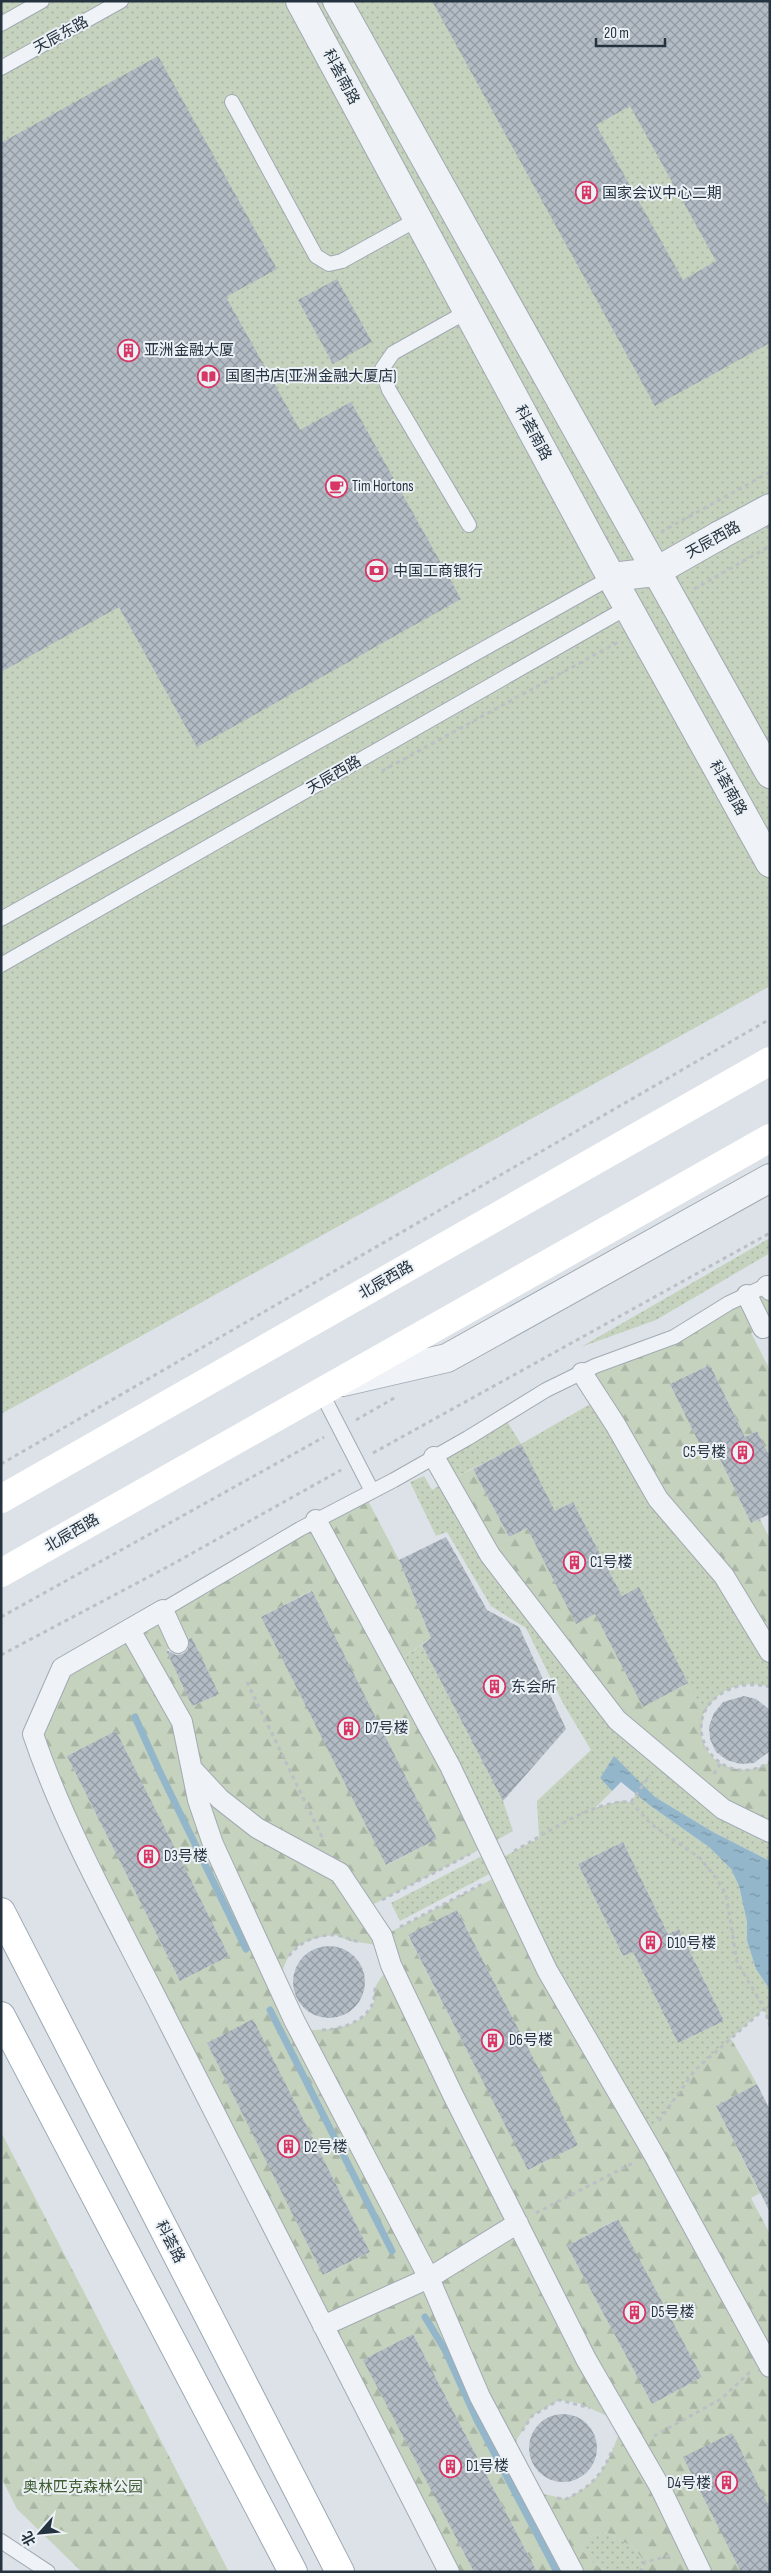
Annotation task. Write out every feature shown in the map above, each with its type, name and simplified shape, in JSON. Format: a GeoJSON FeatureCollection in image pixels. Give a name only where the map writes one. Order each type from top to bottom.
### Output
{"type":"FeatureCollection","features":[{"type":"Feature","properties":{"kind":"main road","name":"北辰西路"},"geometry":{"type":"LineString","coordinates":[[1,1499],[770,1060]]}},
{"type":"Feature","properties":{"kind":"main road","name":"北辰西路"},"geometry":{"type":"LineString","coordinates":[[1,1573],[770,1138]]}},
{"type":"Feature","properties":{"kind":"main road","name":"科荟路"},"geometry":{"type":"LineString","coordinates":[[1,1912],[340,2572]]}},
{"type":"Feature","properties":{"kind":"main road"},"geometry":{"type":"LineString","coordinates":[[1,2016],[293,2572]]}},
{"type":"Feature","properties":{"kind":"street","name":"科荟南路"},"geometry":{"type":"LineString","coordinates":[[300,1],[628,607],[770,863]]}},
{"type":"Feature","properties":{"kind":"street"},"geometry":{"type":"LineString","coordinates":[[337,1],[655,572],[770,774]]}},
{"type":"Feature","properties":{"kind":"street","name":"天辰西路"},"geometry":{"type":"LineString","coordinates":[[628,607],[655,572],[770,508]]}},
{"type":"Feature","properties":{"kind":"street","name":"天辰西路"},"geometry":{"type":"LineString","coordinates":[[612,577],[655,572]]}},
{"type":"Feature","properties":{"kind":"street"},"geometry":{"type":"LineString","coordinates":[[329,1388],[447,1358],[770,1178]]}},
{"type":"Feature","properties":{"kind":"street"},"geometry":{"type":"LineString","coordinates":[[746,1295],[763,1328]]}},
{"type":"Feature","properties":{"kind":"street"},"geometry":{"type":"LineString","coordinates":[[582,1372],[615,1424],[658,1499],[724,1576],[770,1652]]}},
{"type":"Feature","properties":{"kind":"street"},"geometry":{"type":"LineString","coordinates":[[434,1458],[490,1555],[617,1720],[723,1809],[770,1832]]}},
{"type":"Feature","properties":{"kind":"street"},"geometry":{"type":"LineString","coordinates":[[316,1520],[450,1766],[547,1970],[650,2146],[767,2363]]}},
{"type":"Feature","properties":{"kind":"street"},"geometry":{"type":"LineString","coordinates":[[178,1643],[163,1610],[62,1668],[34,1734],[47,1775],[81,1847],[449,2572]]}},
{"type":"Feature","properties":{"kind":"street"},"geometry":{"type":"LineString","coordinates":[[130,1630],[182,1722],[198,1800],[213,1844],[294,2020],[429,2278],[480,2397],[573,2572]]}},
{"type":"Feature","properties":{"kind":"street"},"geometry":{"type":"LineString","coordinates":[[193,1770],[220,1799],[257,1828],[340,1873],[364,1910],[383,1941],[392,1965],[453,2095],[586,2359],[660,2487],[701,2572]]}},
{"type":"Feature","properties":{"kind":"street"},"geometry":{"type":"LineString","coordinates":[[323,2326],[429,2278],[518,2223]]}},
{"type":"Feature","properties":{"kind":"lane"},"geometry":{"type":"LineString","coordinates":[[1,24],[42,1]]}},
{"type":"Feature","properties":{"kind":"lane","name":"天辰东路"},"geometry":{"type":"LineString","coordinates":[[1,68],[121,1]]}},
{"type":"Feature","properties":{"kind":"lane"},"geometry":{"type":"LineString","coordinates":[[232,102],[316,256],[329,264],[342,262],[418,219]]}},
{"type":"Feature","properties":{"kind":"lane"},"geometry":{"type":"LineString","coordinates":[[468,312],[393,352],[382,368],[389,390],[469,525]]}},
{"type":"Feature","properties":{"kind":"lane","name":"天辰西路"},"geometry":{"type":"LineString","coordinates":[[1,919],[612,577]]}},
{"type":"Feature","properties":{"kind":"lane","name":"天辰西路"},"geometry":{"type":"LineString","coordinates":[[1,965],[628,607]]}},
{"type":"Feature","properties":{"kind":"lane"},"geometry":{"type":"LineString","coordinates":[[163,1610],[316,1520],[434,1458],[519,1405],[582,1372],[674,1337],[746,1295],[769,1286]]}},
{"type":"Feature","properties":{"kind":"lane"},"geometry":{"type":"LineString","coordinates":[[329,1388],[340,1429],[372,1491]]}},
{"type":"Feature","properties":{"kind":"lane"},"geometry":{"type":"LineString","coordinates":[[1,2541],[48,2572]]}},
{"type":"Feature","properties":{"kind":"path"},"geometry":{"type":"LineString","coordinates":[[700,510],[770,472]]}},
{"type":"Feature","properties":{"kind":"path"},"geometry":{"type":"LineString","coordinates":[[731,568],[770,546]]}},
{"type":"Feature","properties":{"kind":"path"},"geometry":{"type":"LineString","coordinates":[[1,1464],[770,1019]]}},
{"type":"Feature","properties":{"kind":"path"},"geometry":{"type":"LineString","coordinates":[[1,1655],[171,1565],[770,1233]]}},
{"type":"Feature","properties":{"kind":"path"},"geometry":{"type":"LineString","coordinates":[[1,1617],[400,1395]]}},
{"type":"Feature","properties":{"kind":"path"},"geometry":{"type":"LineString","coordinates":[[246,1682],[340,1873]]}},
{"type":"Feature","properties":{"kind":"path"},"geometry":{"type":"LineString","coordinates":[[770,1687],[751,1683],[735,1686],[717,1696],[710,1701],[703,1715],[700,1729],[705,1746],[720,1764],[736,1770],[761,1768],[770,1762]]}},
{"type":"Feature","properties":{"kind":"path"},"geometry":{"type":"LineString","coordinates":[[631,1802],[662,1758]]}},
{"type":"Feature","properties":{"kind":"path"},"geometry":{"type":"LineString","coordinates":[[364,1910],[495,1860],[594,1808],[620,1801],[631,1802],[652,1824],[700,1858],[717,1879],[726,1894],[737,1962],[764,2008],[770,2026]]}},
{"type":"Feature","properties":{"kind":"path"},"geometry":{"type":"LineString","coordinates":[[279,1986],[283,1964],[294,1947],[317,1937],[335,1935],[350,1941],[383,1941],[495,1860]]}},
{"type":"Feature","properties":{"kind":"path"},"geometry":{"type":"LineString","coordinates":[[294,2020],[310,2030],[329,2030],[345,2026],[361,2017],[372,2004],[375,1986],[392,1965]]}},
{"type":"Feature","properties":{"kind":"path"},"geometry":{"type":"LineString","coordinates":[[518,2223],[650,2146],[695,2070],[770,2004]]}},
{"type":"Feature","properties":{"kind":"path"},"geometry":{"type":"LineString","coordinates":[[635,2445],[667,2430],[721,2399],[767,2363]]}},
{"type":"Feature","properties":{"kind":"path"},"geometry":{"type":"LineString","coordinates":[[513,2460],[518,2439],[532,2416],[559,2400],[578,2403],[623,2423],[609,2459],[600,2476],[590,2487],[566,2499],[530,2490]]}},
{"type":"Feature","properties":{"kind":"path"},"geometry":{"type":"LineString","coordinates":[[640,2572],[645,2562],[681,2555],[690,2550]]}},
{"type":"Feature","properties":{"kind":"green space"},"geometry":{"type":"Polygon","coordinates":[[[1,1],[770,1],[770,986],[1,1414],[1,1]]]}},
{"type":"Feature","properties":{"kind":"green space"},"geometry":{"type":"Polygon","coordinates":[[[770,1238],[770,1253],[656,1320],[581,1347],[770,1238]]]}},
{"type":"Feature","properties":{"kind":"green space"},"geometry":{"type":"Polygon","coordinates":[[[770,1284],[770,1324],[751,1333],[770,1370],[770,1457],[757,1431],[745,1437],[710,1365],[671,1384],[704,1453],[716,1451],[751,1523],[760,1519],[770,1539],[770,1652],[582,1373],[628,1356],[770,1284]]]}},
{"type":"Feature","properties":{"kind":"green space"},"geometry":{"type":"Polygon","coordinates":[[[599,1399],[770,1652],[770,1687],[749,1684],[731,1688],[715,1699],[703,1715],[639,1588],[622,1596],[573,1502],[555,1511],[521,1445],[447,1481],[434,1457],[503,1415],[521,1444],[599,1399]]]}},
{"type":"Feature","properties":{"kind":"green space"},"geometry":{"type":"Polygon","coordinates":[[[473,1469],[509,1537],[527,1528],[576,1623],[595,1614],[643,1706],[688,1683],[702,1711],[702,1738],[712,1757],[729,1767],[739,1769],[760,1767],[770,1762],[770,1832],[617,1720],[447,1481],[473,1469]]]}},
{"type":"Feature","properties":{"kind":"green space"},"geometry":{"type":"Polygon","coordinates":[[[424,1476],[432,1490],[447,1481],[490,1555],[770,1832],[770,1861],[713,1832],[655,1797],[614,1757],[600,1778],[612,1791],[595,1808],[620,1801],[631,1802],[637,1793],[652,1807],[709,1847],[731,1869],[739,1886],[747,1922],[747,1941],[756,1969],[770,1990],[770,2026],[764,2009],[695,2070],[646,2140],[496,1861],[539,1838],[537,1801],[591,1750],[563,1703],[526,1628],[491,1606],[447,1532],[436,1536],[410,1482],[424,1476]],[[623,1842],[578,1864],[623,1956],[633,1952],[678,2043],[724,2021],[679,1929],[668,1934],[623,1842]]]}},
{"type":"Feature","properties":{"kind":"green space"},"geometry":{"type":"Polygon","coordinates":[[[365,1495],[399,1560],[431,1638],[395,1663],[488,1845],[364,1909],[383,1936],[502,1874],[646,2140],[695,2070],[730,2037],[757,2084],[716,2106],[760,2193],[751,2198],[770,2234],[770,2508],[741,2572],[640,2572],[645,2562],[633,2547],[606,2532],[589,2537],[580,2547],[593,2563],[607,2572],[537,2572],[413,2334],[364,2360],[474,2572],[449,2572],[33,1734],[62,1668],[365,1495]],[[311,1591],[261,1617],[387,1865],[437,1839],[311,1591]],[[192,1638],[166,1650],[192,1706],[218,1694],[192,1638]],[[116,1732],[67,1756],[180,1981],[229,1956],[116,1732]],[[457,1910],[408,1936],[529,2170],[577,2145],[457,1910]],[[335,1935],[312,1939],[296,1948],[290,1955],[282,1973],[279,1986],[310,2030],[346,2026],[362,2018],[373,2004],[376,1985],[391,1965],[384,1946],[350,1941],[335,1935]],[[253,2020],[207,2043],[324,2275],[370,2252],[253,2020]],[[617,2219],[567,2246],[652,2404],[702,2377],[617,2219]],[[559,2400],[532,2416],[517,2439],[513,2460],[530,2491],[566,2499],[589,2484],[604,2468],[623,2423],[578,2403],[559,2400]]]}},
{"type":"Feature","properties":{"kind":"green space"},"geometry":{"type":"Polygon","coordinates":[[[422,1645],[503,1801],[513,1831],[488,1845],[395,1663],[422,1645]]]}},
{"type":"Feature","properties":{"kind":"green space"},"geometry":{"type":"Polygon","coordinates":[[[484,1855],[493,1872],[400,1921],[391,1903],[484,1855]]]}},
{"type":"Feature","properties":{"kind":"green space","name":"奥林匹克森林公园"},"geometry":{"type":"Polygon","coordinates":[[[1,2132],[229,2572],[82,2572],[17,2509],[1,2477],[1,2132]]]}},
{"type":"Feature","properties":{"kind":"green space"},"geometry":{"type":"Polygon","coordinates":[[[606,2532],[633,2547],[645,2562],[640,2572],[607,2572],[593,2563],[580,2547],[589,2537],[606,2532]]]}},
{"type":"Feature","properties":{"kind":"water"},"geometry":{"type":"Polygon","coordinates":[[[614,1756],[655,1797],[713,1832],[770,1861],[770,1990],[756,1969],[747,1941],[747,1922],[739,1886],[731,1869],[709,1847],[652,1807],[621,1782],[612,1791],[600,1778],[614,1756]]]}},
{"type":"Feature","properties":{"kind":"building","name":"国家会议中心二期"},"geometry":{"type":"Polygon","coordinates":[[[432,1],[770,1],[770,343],[655,406],[432,1]],[[630,106],[596,125],[683,280],[716,261],[630,106]]]}},
{"type":"Feature","properties":{"kind":"building","name":"亚洲金融大厦"},"geometry":{"type":"Polygon","coordinates":[[[158,56],[277,269],[226,297],[300,430],[351,402],[461,599],[197,747],[119,607],[1,672],[1,143],[158,56]]]}},
{"type":"Feature","properties":{"kind":"building"},"geometry":{"type":"Polygon","coordinates":[[[337,279],[372,342],[333,364],[298,300],[337,279]]]}},
{"type":"Feature","properties":{"kind":"building","name":"C5号楼"},"geometry":{"type":"Polygon","coordinates":[[[710,1365],[745,1437],[757,1431],[770,1457],[770,1514],[751,1523],[716,1451],[704,1453],[670,1384],[710,1365]]]}},
{"type":"Feature","properties":{"kind":"building","name":"C1号楼"},"geometry":{"type":"Polygon","coordinates":[[[521,1444],[555,1511],[573,1502],[622,1596],[639,1587],[688,1683],[643,1707],[595,1614],[576,1624],[527,1528],[509,1537],[473,1469],[521,1444]]]}},
{"type":"Feature","properties":{"kind":"building","name":"东会所"},"geometry":{"type":"Polygon","coordinates":[[[446,1537],[487,1610],[519,1627],[566,1729],[503,1801],[422,1645],[431,1638],[399,1560],[446,1537]]]}},
{"type":"Feature","properties":{"kind":"building","name":"D7号楼"},"geometry":{"type":"Polygon","coordinates":[[[312,1591],[437,1839],[386,1865],[261,1617],[312,1591]]]}},
{"type":"Feature","properties":{"kind":"building"},"geometry":{"type":"Polygon","coordinates":[[[192,1638],[219,1694],[192,1706],[166,1650],[176,1655],[183,1654],[188,1649],[189,1639],[192,1638]]]}},
{"type":"Feature","properties":{"kind":"building"},"geometry":{"type":"Polygon","coordinates":[[[744,1696],[756,1699],[770,1710],[770,1751],[754,1763],[740,1764],[727,1760],[716,1752],[710,1739],[709,1726],[714,1713],[723,1702],[744,1696]]]}},
{"type":"Feature","properties":{"kind":"building","name":"D3号楼"},"geometry":{"type":"Polygon","coordinates":[[[116,1731],[229,1956],[180,1981],[67,1756],[116,1731]]]}},
{"type":"Feature","properties":{"kind":"building","name":"D10号楼"},"geometry":{"type":"Polygon","coordinates":[[[623,1842],[668,1934],[679,1929],[724,2021],[678,2043],[633,1952],[623,1956],[578,1864],[623,1842]]]}},
{"type":"Feature","properties":{"kind":"building","name":"D6号楼"},"geometry":{"type":"Polygon","coordinates":[[[457,1910],[578,2145],[528,2170],[408,1935],[457,1910]]]}},
{"type":"Feature","properties":{"kind":"building"},"geometry":{"type":"Polygon","coordinates":[[[322,1946],[336,1946],[355,1956],[365,1975],[365,1989],[355,2008],[336,2018],[322,2018],[303,2008],[293,1989],[293,1975],[303,1956],[322,1946]]]}},
{"type":"Feature","properties":{"kind":"building","name":"D2号楼"},"geometry":{"type":"Polygon","coordinates":[[[253,2019],[370,2252],[323,2275],[207,2043],[253,2019]]]}},
{"type":"Feature","properties":{"kind":"building"},"geometry":{"type":"Polygon","coordinates":[[[757,2084],[770,2110],[770,2212],[716,2106],[757,2084]]]}},
{"type":"Feature","properties":{"kind":"building","name":"D5号楼"},"geometry":{"type":"Polygon","coordinates":[[[618,2219],[702,2377],[652,2404],[567,2246],[618,2219]]]}},
{"type":"Feature","properties":{"kind":"building","name":"D1号楼"},"geometry":{"type":"Polygon","coordinates":[[[413,2334],[537,2572],[474,2572],[363,2360],[413,2334]]]}},
{"type":"Feature","properties":{"kind":"building"},"geometry":{"type":"Polygon","coordinates":[[[570,2414],[582,2420],[591,2429],[597,2441],[595,2461],[587,2472],[570,2482],[556,2482],[539,2472],[531,2461],[529,2441],[539,2424],[550,2416],[570,2414]]]}},
{"type":"Feature","properties":{"kind":"building","name":"D4号楼"},"geometry":{"type":"Polygon","coordinates":[[[732,2433],[770,2508],[770,2572],[741,2572],[683,2457],[732,2433]]]}},
{"type":"Feature","properties":{"kind":"waterway"},"geometry":{"type":"LineString","coordinates":[[135,1717],[246,1949]]}},
{"type":"Feature","properties":{"kind":"waterway"},"geometry":{"type":"LineString","coordinates":[[270,2010],[392,2251]]}},
{"type":"Feature","properties":{"kind":"waterway"},"geometry":{"type":"LineString","coordinates":[[425,2317],[445,2350],[477,2420],[557,2572]]}},
{"type":"Feature","properties":{"kind":"place","name":"国家会议中心二期"},"geometry":{"type":"Point","coordinates":[586,193]}},
{"type":"Feature","properties":{"kind":"place","name":"亚洲金融大厦"},"geometry":{"type":"Point","coordinates":[128,350]}},
{"type":"Feature","properties":{"kind":"place","name":"国图书店(亚洲金融大厦店)"},"geometry":{"type":"Point","coordinates":[209,376]}},
{"type":"Feature","properties":{"kind":"place","name":"Tim Hortons"},"geometry":{"type":"Point","coordinates":[336,486]}},
{"type":"Feature","properties":{"kind":"place","name":"中国工商银行"},"geometry":{"type":"Point","coordinates":[377,571]}},
{"type":"Feature","properties":{"kind":"place","name":"C5号楼"},"geometry":{"type":"Point","coordinates":[742,1452]}},
{"type":"Feature","properties":{"kind":"place","name":"C1号楼"},"geometry":{"type":"Point","coordinates":[574,1562]}},
{"type":"Feature","properties":{"kind":"place","name":"东会所"},"geometry":{"type":"Point","coordinates":[495,1687]}},
{"type":"Feature","properties":{"kind":"place","name":"D7号楼"},"geometry":{"type":"Point","coordinates":[349,1728]}},
{"type":"Feature","properties":{"kind":"place","name":"D3号楼"},"geometry":{"type":"Point","coordinates":[148,1856]}},
{"type":"Feature","properties":{"kind":"place","name":"D10号楼"},"geometry":{"type":"Point","coordinates":[651,1943]}},
{"type":"Feature","properties":{"kind":"place","name":"D6号楼"},"geometry":{"type":"Point","coordinates":[493,2040]}},
{"type":"Feature","properties":{"kind":"place","name":"D2号楼"},"geometry":{"type":"Point","coordinates":[288,2147]}},
{"type":"Feature","properties":{"kind":"place","name":"D5号楼"},"geometry":{"type":"Point","coordinates":[635,2312]}},
{"type":"Feature","properties":{"kind":"place","name":"D1号楼"},"geometry":{"type":"Point","coordinates":[450,2466]}},
{"type":"Feature","properties":{"kind":"place","name":"D4号楼"},"geometry":{"type":"Point","coordinates":[727,2483]}}]}
